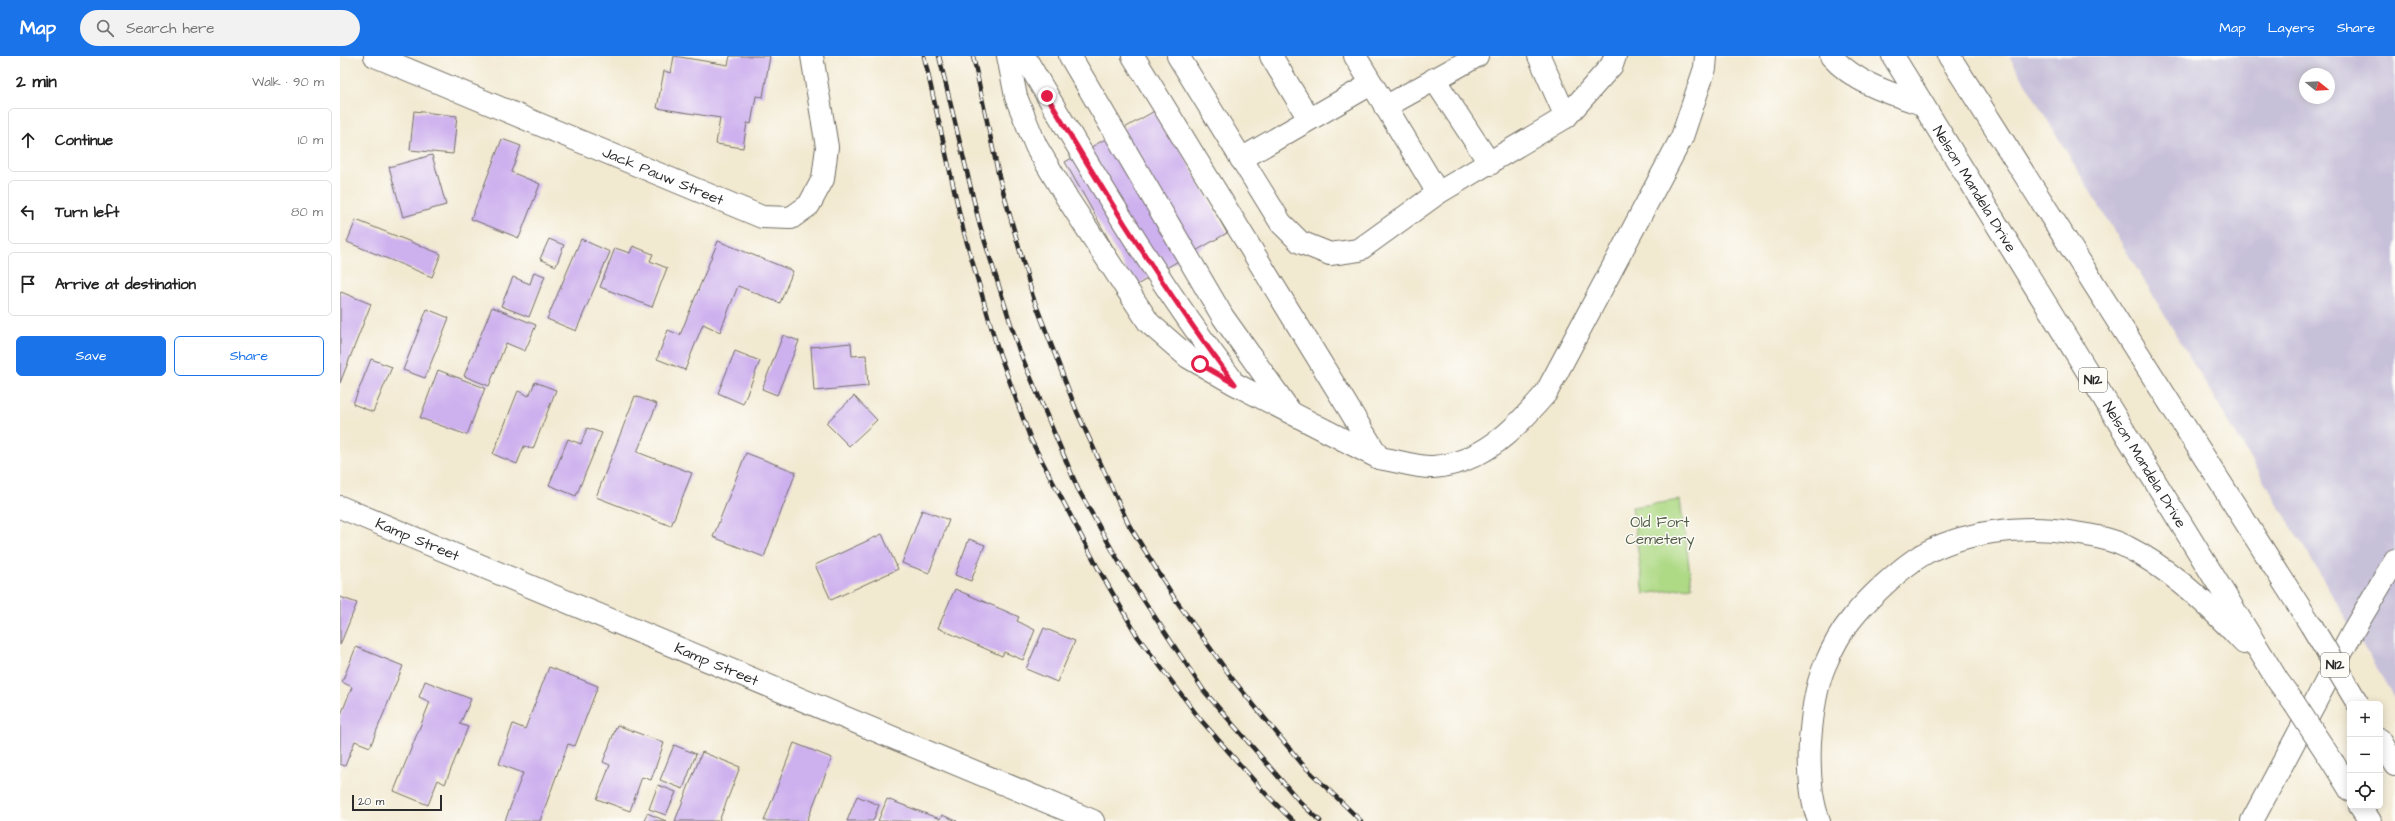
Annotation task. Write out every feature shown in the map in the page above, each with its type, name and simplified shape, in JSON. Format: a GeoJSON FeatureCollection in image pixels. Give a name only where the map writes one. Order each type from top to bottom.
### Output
{"type":"FeatureCollection","features":[{"type":"Feature","properties":{"kind":"main road","name":"Jack Pauw Street"},"geometry":{"type":"LineString","coordinates":[[375,56],[762,217],[791,218],[809,205],[823,179],[827,147],[812,56]]}},
{"type":"Feature","properties":{"kind":"main road"},"geometry":{"type":"LineString","coordinates":[[1008,56],[1016,97],[1036,146],[1067,198],[1150,323],[1188,357],[1235,384],[1378,458],[1433,467],[1475,456],[1515,428],[1546,393],[1682,138],[1705,68],[1706,56]]}},
{"type":"Feature","properties":{"kind":"main road"},"geometry":{"type":"LineString","coordinates":[[1024,56],[1086,162],[1190,324],[1235,384]]}},
{"type":"Feature","properties":{"kind":"main road"},"geometry":{"type":"LineString","coordinates":[[1070,56],[1223,317],[1290,413]]}},
{"type":"Feature","properties":{"kind":"main road"},"geometry":{"type":"LineString","coordinates":[[1133,56],[1378,458]]}},
{"type":"Feature","properties":{"kind":"main road"},"geometry":{"type":"LineString","coordinates":[[1178,56],[1281,223],[1300,242],[1330,254],[1359,250],[1438,193],[1490,164],[1566,117],[1612,65],[1615,56]]}},
{"type":"Feature","properties":{"kind":"main road"},"geometry":{"type":"LineString","coordinates":[[1271,56],[1309,119]]}},
{"type":"Feature","properties":{"kind":"main road"},"geometry":{"type":"LineString","coordinates":[[1355,56],[1370,84],[1438,193]]}},
{"type":"Feature","properties":{"kind":"main road"},"geometry":{"type":"LineString","coordinates":[[1385,107],[1434,79],[1449,63],[1476,56]]}},
{"type":"Feature","properties":{"kind":"main road"},"geometry":{"type":"LineString","coordinates":[[1539,56],[1566,117]]}},
{"type":"Feature","properties":{"kind":"main road"},"geometry":{"type":"LineString","coordinates":[[1832,56],[1838,64],[1867,83],[1883,91],[1922,104]]}},
{"type":"Feature","properties":{"kind":"main road","name":"Nelson Mandela Drive"},"geometry":{"type":"LineString","coordinates":[[1892,56],[2278,681],[2347,785]]}},
{"type":"Feature","properties":{"kind":"main road","name":"N12"},"geometry":{"type":"LineString","coordinates":[[1949,56],[2311,625],[2356,701]]}},
{"type":"Feature","properties":{"kind":"main road"},"geometry":{"type":"LineString","coordinates":[[1434,79],[1490,164]]}},
{"type":"Feature","properties":{"kind":"main road"},"geometry":{"type":"LineString","coordinates":[[1241,159],[1370,84]]}},
{"type":"Feature","properties":{"kind":"main road","name":"Kamp Street"},"geometry":{"type":"LineString","coordinates":[[340,507],[1093,821]]}},
{"type":"Feature","properties":{"kind":"main road"},"geometry":{"type":"LineString","coordinates":[[1819,821],[1809,761],[1812,715],[1824,666],[1849,622],[1887,583],[1922,555],[1961,539],[2001,530],[2043,527],[2092,536],[2126,546],[2165,570],[2224,622],[2278,681]]}},
{"type":"Feature","properties":{"kind":"main road"},"geometry":{"type":"LineString","coordinates":[[2252,821],[2353,631],[2395,560]]}},
{"type":"Feature","properties":{"kind":"main road"},"geometry":{"type":"LineString","coordinates":[[2383,745],[2395,766]]}},
{"type":"Feature","properties":{"kind":"main road"},"geometry":{"type":"LineString","coordinates":[[2362,809],[2370,821]]}},
{"type":"Feature","properties":{"kind":"shaded area"},"geometry":{"type":"Polygon","coordinates":[[[2009,56],[2395,56],[2395,699],[2009,56]]]}},
{"type":"Feature","properties":{"kind":"green space","name":"Old Fort Cemetery"},"geometry":{"type":"Polygon","coordinates":[[[1680,500],[1692,587],[1644,594],[1632,507],[1680,500]]]}},
{"type":"Feature","properties":{"kind":"building"},"geometry":{"type":"Polygon","coordinates":[[[674,56],[728,65],[730,56],[770,56],[763,97],[756,96],[751,124],[747,123],[743,148],[716,144],[720,118],[657,108],[664,71],[671,73],[674,56]]]}},
{"type":"Feature","properties":{"kind":"building"},"geometry":{"type":"Polygon","coordinates":[[[1158,109],[1227,233],[1135,286],[1065,162],[1158,109]]]}},
{"type":"Feature","properties":{"kind":"building"},"geometry":{"type":"Polygon","coordinates":[[[414,111],[457,116],[453,154],[410,150],[414,111]]]}},
{"type":"Feature","properties":{"kind":"building"},"geometry":{"type":"Polygon","coordinates":[[[502,139],[521,146],[511,172],[540,184],[519,238],[471,219],[502,139]]]}},
{"type":"Feature","properties":{"kind":"building"},"geometry":{"type":"Polygon","coordinates":[[[432,155],[446,205],[403,217],[389,167],[432,155]]]}},
{"type":"Feature","properties":{"kind":"building"},"geometry":{"type":"Polygon","coordinates":[[[356,220],[441,254],[432,277],[347,242],[356,220]]]}},
{"type":"Feature","properties":{"kind":"building"},"geometry":{"type":"Polygon","coordinates":[[[549,239],[564,245],[556,266],[540,259],[549,239]]]}},
{"type":"Feature","properties":{"kind":"building"},"geometry":{"type":"Polygon","coordinates":[[[581,239],[610,252],[576,331],[547,319],[581,239]]]}},
{"type":"Feature","properties":{"kind":"building"},"geometry":{"type":"Polygon","coordinates":[[[718,241],[793,271],[780,303],[738,286],[720,332],[703,324],[685,370],[657,359],[668,330],[680,335],[718,241]]]}},
{"type":"Feature","properties":{"kind":"building"},"geometry":{"type":"Polygon","coordinates":[[[633,246],[653,254],[650,261],[667,268],[652,307],[600,287],[615,248],[630,253],[633,246]]]}},
{"type":"Feature","properties":{"kind":"building"},"geometry":{"type":"Polygon","coordinates":[[[534,272],[545,276],[529,317],[501,306],[513,277],[530,284],[534,272]]]}},
{"type":"Feature","properties":{"kind":"building"},"geometry":{"type":"Polygon","coordinates":[[[341,292],[371,304],[340,383],[340,295],[341,292]]]}},
{"type":"Feature","properties":{"kind":"building"},"geometry":{"type":"Polygon","coordinates":[[[492,307],[536,325],[525,351],[506,343],[489,386],[464,376],[492,307]]]}},
{"type":"Feature","properties":{"kind":"building"},"geometry":{"type":"Polygon","coordinates":[[[427,309],[449,318],[425,378],[403,370],[427,309]]]}},
{"type":"Feature","properties":{"kind":"building"},"geometry":{"type":"Polygon","coordinates":[[[783,335],[799,341],[777,395],[762,389],[783,335]]]}},
{"type":"Feature","properties":{"kind":"building"},"geometry":{"type":"Polygon","coordinates":[[[851,343],[852,356],[866,355],[868,386],[814,391],[811,347],[851,343]]]}},
{"type":"Feature","properties":{"kind":"building"},"geometry":{"type":"Polygon","coordinates":[[[735,351],[760,361],[743,404],[718,393],[735,351]]]}},
{"type":"Feature","properties":{"kind":"building"},"geometry":{"type":"Polygon","coordinates":[[[371,359],[392,367],[373,412],[353,404],[371,359]]]}},
{"type":"Feature","properties":{"kind":"building"},"geometry":{"type":"Polygon","coordinates":[[[438,370],[485,388],[467,435],[420,418],[438,370]]]}},
{"type":"Feature","properties":{"kind":"building"},"geometry":{"type":"Polygon","coordinates":[[[535,382],[556,390],[533,449],[524,446],[517,464],[493,454],[518,391],[529,396],[535,382]]]}},
{"type":"Feature","properties":{"kind":"building"},"geometry":{"type":"Polygon","coordinates":[[[635,396],[657,404],[637,452],[692,473],[671,526],[596,497],[635,396]]]}},
{"type":"Feature","properties":{"kind":"building"},"geometry":{"type":"Polygon","coordinates":[[[854,396],[877,420],[849,446],[826,423],[854,396]]]}},
{"type":"Feature","properties":{"kind":"building"},"geometry":{"type":"Polygon","coordinates":[[[587,428],[602,433],[576,496],[549,485],[568,439],[581,444],[587,428]]]}},
{"type":"Feature","properties":{"kind":"building"},"geometry":{"type":"Polygon","coordinates":[[[746,453],[796,472],[764,557],[713,537],[746,453]]]}},
{"type":"Feature","properties":{"kind":"building"},"geometry":{"type":"Polygon","coordinates":[[[922,510],[949,520],[929,573],[902,563],[922,510]]]}},
{"type":"Feature","properties":{"kind":"building"},"geometry":{"type":"Polygon","coordinates":[[[882,534],[898,569],[831,600],[815,565],[882,534]]]}},
{"type":"Feature","properties":{"kind":"building"},"geometry":{"type":"Polygon","coordinates":[[[969,539],[985,545],[971,581],[955,575],[969,539]]]}},
{"type":"Feature","properties":{"kind":"building"},"geometry":{"type":"Polygon","coordinates":[[[955,589],[1019,617],[1017,621],[1035,630],[1023,660],[1004,652],[1002,656],[938,628],[955,589]]]}},
{"type":"Feature","properties":{"kind":"building"},"geometry":{"type":"Polygon","coordinates":[[[340,597],[357,603],[340,645],[340,597]]]}},
{"type":"Feature","properties":{"kind":"building"},"geometry":{"type":"Polygon","coordinates":[[[1044,628],[1075,641],[1057,682],[1026,669],[1044,628]]]}},
{"type":"Feature","properties":{"kind":"building"},"geometry":{"type":"Polygon","coordinates":[[[356,647],[403,666],[370,747],[355,741],[345,766],[340,764],[340,717],[352,687],[342,682],[356,647]]]}},
{"type":"Feature","properties":{"kind":"building"},"geometry":{"type":"Polygon","coordinates":[[[549,667],[598,686],[575,746],[568,744],[540,821],[505,821],[523,773],[499,764],[513,724],[525,729],[549,667]]]}},
{"type":"Feature","properties":{"kind":"building"},"geometry":{"type":"Polygon","coordinates":[[[425,681],[471,699],[460,724],[468,727],[445,784],[438,780],[428,805],[394,791],[430,702],[419,697],[425,681]]]}},
{"type":"Feature","properties":{"kind":"building"},"geometry":{"type":"Polygon","coordinates":[[[617,725],[664,743],[651,780],[642,777],[630,811],[597,799],[610,765],[603,762],[617,725]]]}},
{"type":"Feature","properties":{"kind":"building"},"geometry":{"type":"Polygon","coordinates":[[[794,743],[832,758],[807,821],[764,821],[794,743]]]}},
{"type":"Feature","properties":{"kind":"building"},"geometry":{"type":"Polygon","coordinates":[[[674,745],[696,754],[683,789],[660,780],[674,745]]]}},
{"type":"Feature","properties":{"kind":"building"},"geometry":{"type":"Polygon","coordinates":[[[702,752],[740,767],[719,821],[675,821],[702,752]]]}},
{"type":"Feature","properties":{"kind":"building"},"geometry":{"type":"Polygon","coordinates":[[[658,785],[676,792],[666,815],[649,809],[658,785]]]}},
{"type":"Feature","properties":{"kind":"building"},"geometry":{"type":"Polygon","coordinates":[[[857,796],[879,805],[873,821],[847,821],[857,796]]]}},
{"type":"Feature","properties":{"kind":"building"},"geometry":{"type":"Polygon","coordinates":[[[887,799],[940,819],[942,815],[957,821],[878,821],[887,799]]]}},
{"type":"Feature","properties":{"kind":"building"},"geometry":{"type":"Polygon","coordinates":[[[647,813],[666,821],[644,821],[647,813]]]}},
{"type":"Feature","properties":{"kind":"railway"},"geometry":{"type":"LineString","coordinates":[[924,56],[963,229],[997,347],[1031,440],[1098,568],[1138,637],[1200,719],[1264,792],[1293,821]]}},
{"type":"Feature","properties":{"kind":"railway"},"geometry":{"type":"LineString","coordinates":[[939,56],[980,226],[1019,350],[1078,489],[1123,569],[1204,691],[1301,803],[1320,821]]}},
{"type":"Feature","properties":{"kind":"railway"},"geometry":{"type":"LineString","coordinates":[[973,56],[999,177],[1033,297],[1077,412],[1129,525],[1175,599],[1234,681],[1303,765],[1361,821]]}},
{"type":"Feature","properties":{"kind":"route"},"geometry":{"type":"LineString","coordinates":[[1047,96],[1086,162],[1190,324],[1235,384],[1200,364]]}}]}
